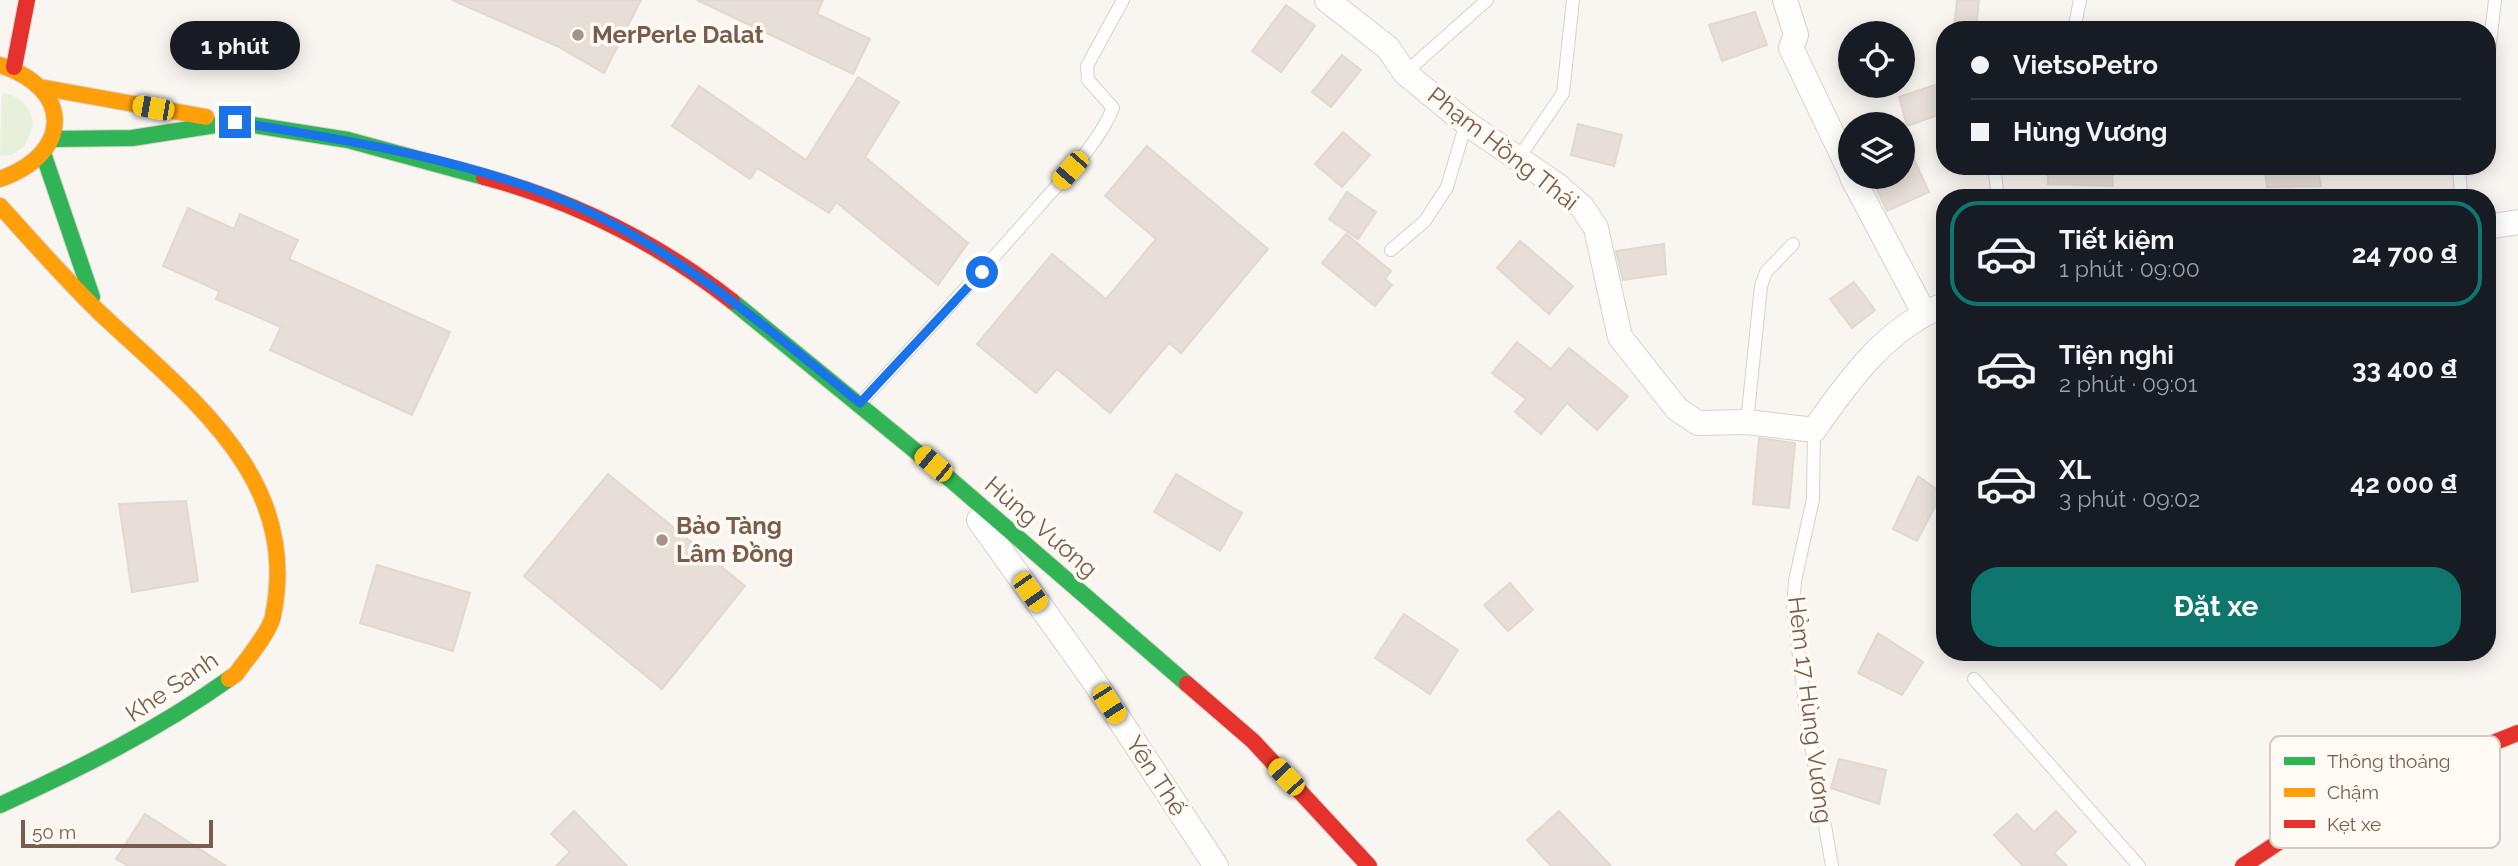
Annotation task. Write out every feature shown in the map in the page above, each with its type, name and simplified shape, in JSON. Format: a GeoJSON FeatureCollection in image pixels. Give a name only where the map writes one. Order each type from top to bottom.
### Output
{"type":"FeatureCollection","features":[{"type":"Feature","properties":{"kind":"main road"},"geometry":{"type":"LineString","coordinates":[[0,179],[24,172],[44,156],[52,139],[53,104],[45,88],[30,75],[7,66],[16,28],[27,0]]}},
{"type":"Feature","properties":{"kind":"main road"},"geometry":{"type":"LineString","coordinates":[[45,88],[235,122]]}},
{"type":"Feature","properties":{"kind":"main road","name":"Hùng Vương"},"geometry":{"type":"LineString","coordinates":[[52,139],[132,138],[235,122],[348,140],[530,189],[583,209],[711,285],[860,403],[1253,741],[1369,866]]}},
{"type":"Feature","properties":{"kind":"main road","name":"Khe Sanh"},"geometry":{"type":"LineString","coordinates":[[44,156],[96,309]]}},
{"type":"Feature","properties":{"kind":"main road","name":"Khe Sanh"},"geometry":{"type":"LineString","coordinates":[[0,206],[96,309],[200,405],[247,466],[275,530],[278,558],[273,619],[236,674],[177,716],[112,754],[0,805]]}},
{"type":"Feature","properties":{"kind":"main road"},"geometry":{"type":"LineString","coordinates":[[2500,740],[2518,733]]}},
{"type":"Feature","properties":{"kind":"main road"},"geometry":{"type":"LineString","coordinates":[[2243,866],[2270,848]]}},
{"type":"Feature","properties":{"kind":"street","name":"Phạm Hồng Thái"},"geometry":{"type":"LineString","coordinates":[[1327,0],[1388,48],[1405,73],[1466,124],[1557,185],[1581,207],[1596,228],[1620,337],[1676,409],[1698,423],[1747,422],[1814,430]]}},
{"type":"Feature","properties":{"kind":"street"},"geometry":{"type":"LineString","coordinates":[[1785,0],[1796,35],[1791,47],[1838,147]]}},
{"type":"Feature","properties":{"kind":"street"},"geometry":{"type":"LineString","coordinates":[[1814,430],[1858,368],[1934,309],[1859,189]]}},
{"type":"Feature","properties":{"kind":"street"},"geometry":{"type":"LineString","coordinates":[[2496,226],[2518,222]]}},
{"type":"Feature","properties":{"kind":"street","name":"Yên Thế"},"geometry":{"type":"LineString","coordinates":[[951,480],[1094,681],[1216,866]]}},
{"type":"Feature","properties":{"kind":"lane"},"geometry":{"type":"LineString","coordinates":[[860,403],[964,292],[1087,150],[1108,120],[1113,108],[1088,80],[1087,66],[1123,0]]}},
{"type":"Feature","properties":{"kind":"lane"},"geometry":{"type":"LineString","coordinates":[[1405,73],[1487,0]]}},
{"type":"Feature","properties":{"kind":"lane"},"geometry":{"type":"LineString","coordinates":[[1518,159],[1563,93],[1573,0]]}},
{"type":"Feature","properties":{"kind":"lane"},"geometry":{"type":"LineString","coordinates":[[2076,21],[2080,0]]}},
{"type":"Feature","properties":{"kind":"lane"},"geometry":{"type":"LineString","coordinates":[[2493,21],[2496,0]]}},
{"type":"Feature","properties":{"kind":"lane"},"geometry":{"type":"LineString","coordinates":[[1391,250],[1425,221],[1447,187],[1466,124]]}},
{"type":"Feature","properties":{"kind":"lane"},"geometry":{"type":"LineString","coordinates":[[1747,422],[1761,286],[1766,272],[1793,244]]}},
{"type":"Feature","properties":{"kind":"lane","name":"Hẻm 17 Hùng Vương"},"geometry":{"type":"LineString","coordinates":[[1814,430],[1813,499],[1795,581],[1793,607],[1808,728],[1832,866]]}},
{"type":"Feature","properties":{"kind":"lane"},"geometry":{"type":"LineString","coordinates":[[1974,679],[2138,866]]}},
{"type":"Feature","properties":{"kind":"green space"},"geometry":{"type":"Polygon","coordinates":[[[2,93],[24,103],[33,125],[25,146],[11,155],[0,156],[2,93]]]}},
{"type":"Feature","properties":{"kind":"building","name":"MerPerle Dalat"},"geometry":{"type":"Polygon","coordinates":[[[452,0],[641,0],[604,73],[557,46],[452,0]]]}},
{"type":"Feature","properties":{"kind":"building"},"geometry":{"type":"Polygon","coordinates":[[[697,0],[823,0],[817,14],[870,39],[853,74],[697,0]]]}},
{"type":"Feature","properties":{"kind":"building"},"geometry":{"type":"Polygon","coordinates":[[[1957,0],[1979,0],[1977,21],[1955,21],[1957,0]]]}},
{"type":"Feature","properties":{"kind":"building"},"geometry":{"type":"Polygon","coordinates":[[[1286,5],[1315,26],[1281,72],[1252,51],[1286,5]]]}},
{"type":"Feature","properties":{"kind":"building"},"geometry":{"type":"Polygon","coordinates":[[[1755,12],[1767,45],[1722,61],[1709,25],[1755,12]]]}},
{"type":"Feature","properties":{"kind":"building"},"geometry":{"type":"Polygon","coordinates":[[[1342,55],[1361,70],[1331,107],[1312,92],[1342,55]]]}},
{"type":"Feature","properties":{"kind":"building"},"geometry":{"type":"Polygon","coordinates":[[[858,77],[899,102],[865,157],[968,243],[938,285],[836,202],[829,213],[757,168],[750,179],[672,126],[699,86],[806,160],[858,77]]]}},
{"type":"Feature","properties":{"kind":"building"},"geometry":{"type":"Polygon","coordinates":[[[1936,85],[1936,116],[1915,123],[1915,112],[1903,112],[1899,98],[1915,98],[1915,92],[1936,85]]]}},
{"type":"Feature","properties":{"kind":"building"},"geometry":{"type":"Polygon","coordinates":[[[1578,124],[1622,135],[1614,166],[1571,155],[1578,124]]]}},
{"type":"Feature","properties":{"kind":"building"},"geometry":{"type":"Polygon","coordinates":[[[1343,132],[1370,155],[1342,187],[1315,164],[1343,132]]]}},
{"type":"Feature","properties":{"kind":"building"},"geometry":{"type":"Polygon","coordinates":[[[1147,146],[1268,249],[1181,353],[1169,343],[1110,413],[1057,369],[1036,393],[977,344],[1052,254],[1106,299],[1156,239],[1105,196],[1147,146]]]}},
{"type":"Feature","properties":{"kind":"building"},"geometry":{"type":"Polygon","coordinates":[[[1915,161],[1929,192],[1887,211],[1877,189],[1915,189],[1915,161]]]}},
{"type":"Feature","properties":{"kind":"building"},"geometry":{"type":"Polygon","coordinates":[[[2048,175],[2112,175],[2113,186],[2048,184],[2048,175]]]}},
{"type":"Feature","properties":{"kind":"building"},"geometry":{"type":"Polygon","coordinates":[[[2265,175],[2319,175],[2321,186],[2267,187],[2265,175]]]}},
{"type":"Feature","properties":{"kind":"building"},"geometry":{"type":"Polygon","coordinates":[[[1347,192],[1376,212],[1358,239],[1329,219],[1347,192]]]}},
{"type":"Feature","properties":{"kind":"building"},"geometry":{"type":"Polygon","coordinates":[[[188,208],[234,229],[240,214],[298,240],[289,259],[450,332],[412,415],[270,350],[281,327],[216,299],[219,291],[163,266],[188,208]]]}},
{"type":"Feature","properties":{"kind":"building"},"geometry":{"type":"Polygon","coordinates":[[[1346,234],[1391,271],[1385,279],[1392,285],[1375,306],[1322,263],[1346,234]]]}},
{"type":"Feature","properties":{"kind":"building"},"geometry":{"type":"Polygon","coordinates":[[[1520,241],[1573,286],[1549,314],[1497,268],[1520,241]]]}},
{"type":"Feature","properties":{"kind":"building"},"geometry":{"type":"Polygon","coordinates":[[[1664,244],[1666,274],[1623,280],[1616,251],[1664,244]]]}},
{"type":"Feature","properties":{"kind":"building"},"geometry":{"type":"Polygon","coordinates":[[[1854,282],[1875,310],[1852,328],[1830,299],[1854,282]]]}},
{"type":"Feature","properties":{"kind":"building"},"geometry":{"type":"Polygon","coordinates":[[[1517,342],[1551,369],[1569,348],[1628,396],[1597,430],[1567,403],[1541,434],[1515,412],[1526,399],[1492,373],[1517,342]]]}},
{"type":"Feature","properties":{"kind":"building"},"geometry":{"type":"Polygon","coordinates":[[[1759,438],[1795,443],[1789,508],[1753,504],[1759,438]]]}},
{"type":"Feature","properties":{"kind":"building"},"geometry":{"type":"Polygon","coordinates":[[[608,474],[745,586],[662,689],[524,576],[608,474]]]}},
{"type":"Feature","properties":{"kind":"building"},"geometry":{"type":"Polygon","coordinates":[[[1176,474],[1242,513],[1220,551],[1154,512],[1176,474]]]}},
{"type":"Feature","properties":{"kind":"building"},"geometry":{"type":"Polygon","coordinates":[[[1918,476],[1936,489],[1936,505],[1917,541],[1893,529],[1918,476]]]}},
{"type":"Feature","properties":{"kind":"building"},"geometry":{"type":"Polygon","coordinates":[[[186,501],[198,581],[132,592],[119,504],[186,501]]]}},
{"type":"Feature","properties":{"kind":"building"},"geometry":{"type":"Polygon","coordinates":[[[377,565],[470,593],[453,651],[360,623],[377,565]]]}},
{"type":"Feature","properties":{"kind":"building"},"geometry":{"type":"Polygon","coordinates":[[[1510,583],[1533,610],[1508,631],[1484,605],[1510,583]]]}},
{"type":"Feature","properties":{"kind":"building"},"geometry":{"type":"Polygon","coordinates":[[[1404,614],[1458,650],[1430,694],[1375,658],[1404,614]]]}},
{"type":"Feature","properties":{"kind":"building"},"geometry":{"type":"Polygon","coordinates":[[[1878,633],[1923,662],[1902,695],[1858,673],[1878,633]]]}},
{"type":"Feature","properties":{"kind":"building"},"geometry":{"type":"Polygon","coordinates":[[[1839,759],[1886,770],[1879,804],[1831,788],[1839,759]]]}},
{"type":"Feature","properties":{"kind":"building"},"geometry":{"type":"Polygon","coordinates":[[[574,811],[627,866],[556,866],[570,852],[551,834],[574,811]]]}},
{"type":"Feature","properties":{"kind":"building"},"geometry":{"type":"Polygon","coordinates":[[[1559,811],[1611,866],[1551,866],[1527,840],[1559,811]]]}},
{"type":"Feature","properties":{"kind":"building"},"geometry":{"type":"Polygon","coordinates":[[[2056,811],[2076,832],[2054,853],[2067,866],[2023,866],[1994,835],[2017,814],[2034,832],[2056,811]]]}},
{"type":"Feature","properties":{"kind":"building"},"geometry":{"type":"Polygon","coordinates":[[[145,814],[226,866],[128,866],[116,859],[145,814]]]}},
{"type":"Feature","properties":{"kind":"traffic: fast"},"geometry":{"type":"LineString","coordinates":[[52,139],[132,138],[235,122],[348,140],[484,177]]}},
{"type":"Feature","properties":{"kind":"traffic: fast"},"geometry":{"type":"LineString","coordinates":[[44,156],[92,297]]}},
{"type":"Feature","properties":{"kind":"traffic: fast"},"geometry":{"type":"LineString","coordinates":[[732,301],[951,480],[1187,684]]}},
{"type":"Feature","properties":{"kind":"traffic: fast"},"geometry":{"type":"LineString","coordinates":[[0,805],[118,747],[229,679]]}},
{"type":"Feature","properties":{"kind":"traffic: slow"},"geometry":{"type":"LineString","coordinates":[[0,65],[24,76],[41,89],[52,105],[55,122],[51,138],[41,154],[24,168],[0,179]]}},
{"type":"Feature","properties":{"kind":"traffic: slow"},"geometry":{"type":"LineString","coordinates":[[45,88],[206,117]]}},
{"type":"Feature","properties":{"kind":"traffic: slow"},"geometry":{"type":"LineString","coordinates":[[0,206],[85,298],[200,408],[230,443],[254,480],[270,521],[277,566],[273,616],[257,646],[236,674],[229,679]]}},
{"type":"Feature","properties":{"kind":"traffic: jam"},"geometry":{"type":"LineString","coordinates":[[14,67],[27,0]]}},
{"type":"Feature","properties":{"kind":"traffic: jam"},"geometry":{"type":"LineString","coordinates":[[484,177],[550,198],[614,226],[675,261],[732,301]]}},
{"type":"Feature","properties":{"kind":"traffic: jam"},"geometry":{"type":"LineString","coordinates":[[1187,684],[1253,741],[1369,866]]}},
{"type":"Feature","properties":{"kind":"traffic: jam"},"geometry":{"type":"LineString","coordinates":[[2500,740],[2518,733]]}},
{"type":"Feature","properties":{"kind":"traffic: jam"},"geometry":{"type":"LineString","coordinates":[[2243,866],[2270,848]]}},
{"type":"Feature","properties":{"kind":"place","name":"MerPerle Dalat"},"geometry":{"type":"Point","coordinates":[578,35]}},
{"type":"Feature","properties":{"kind":"place","name":"Bảo Tàng Lâm Đồng"},"geometry":{"type":"Point","coordinates":[662,540]}},
{"type":"Feature","properties":{"kind":"route"},"geometry":{"type":"LineString","coordinates":[[235,122],[348,140],[429,160],[530,189],[583,209],[630,234],[711,285],[860,403],[982,272]]}}]}
